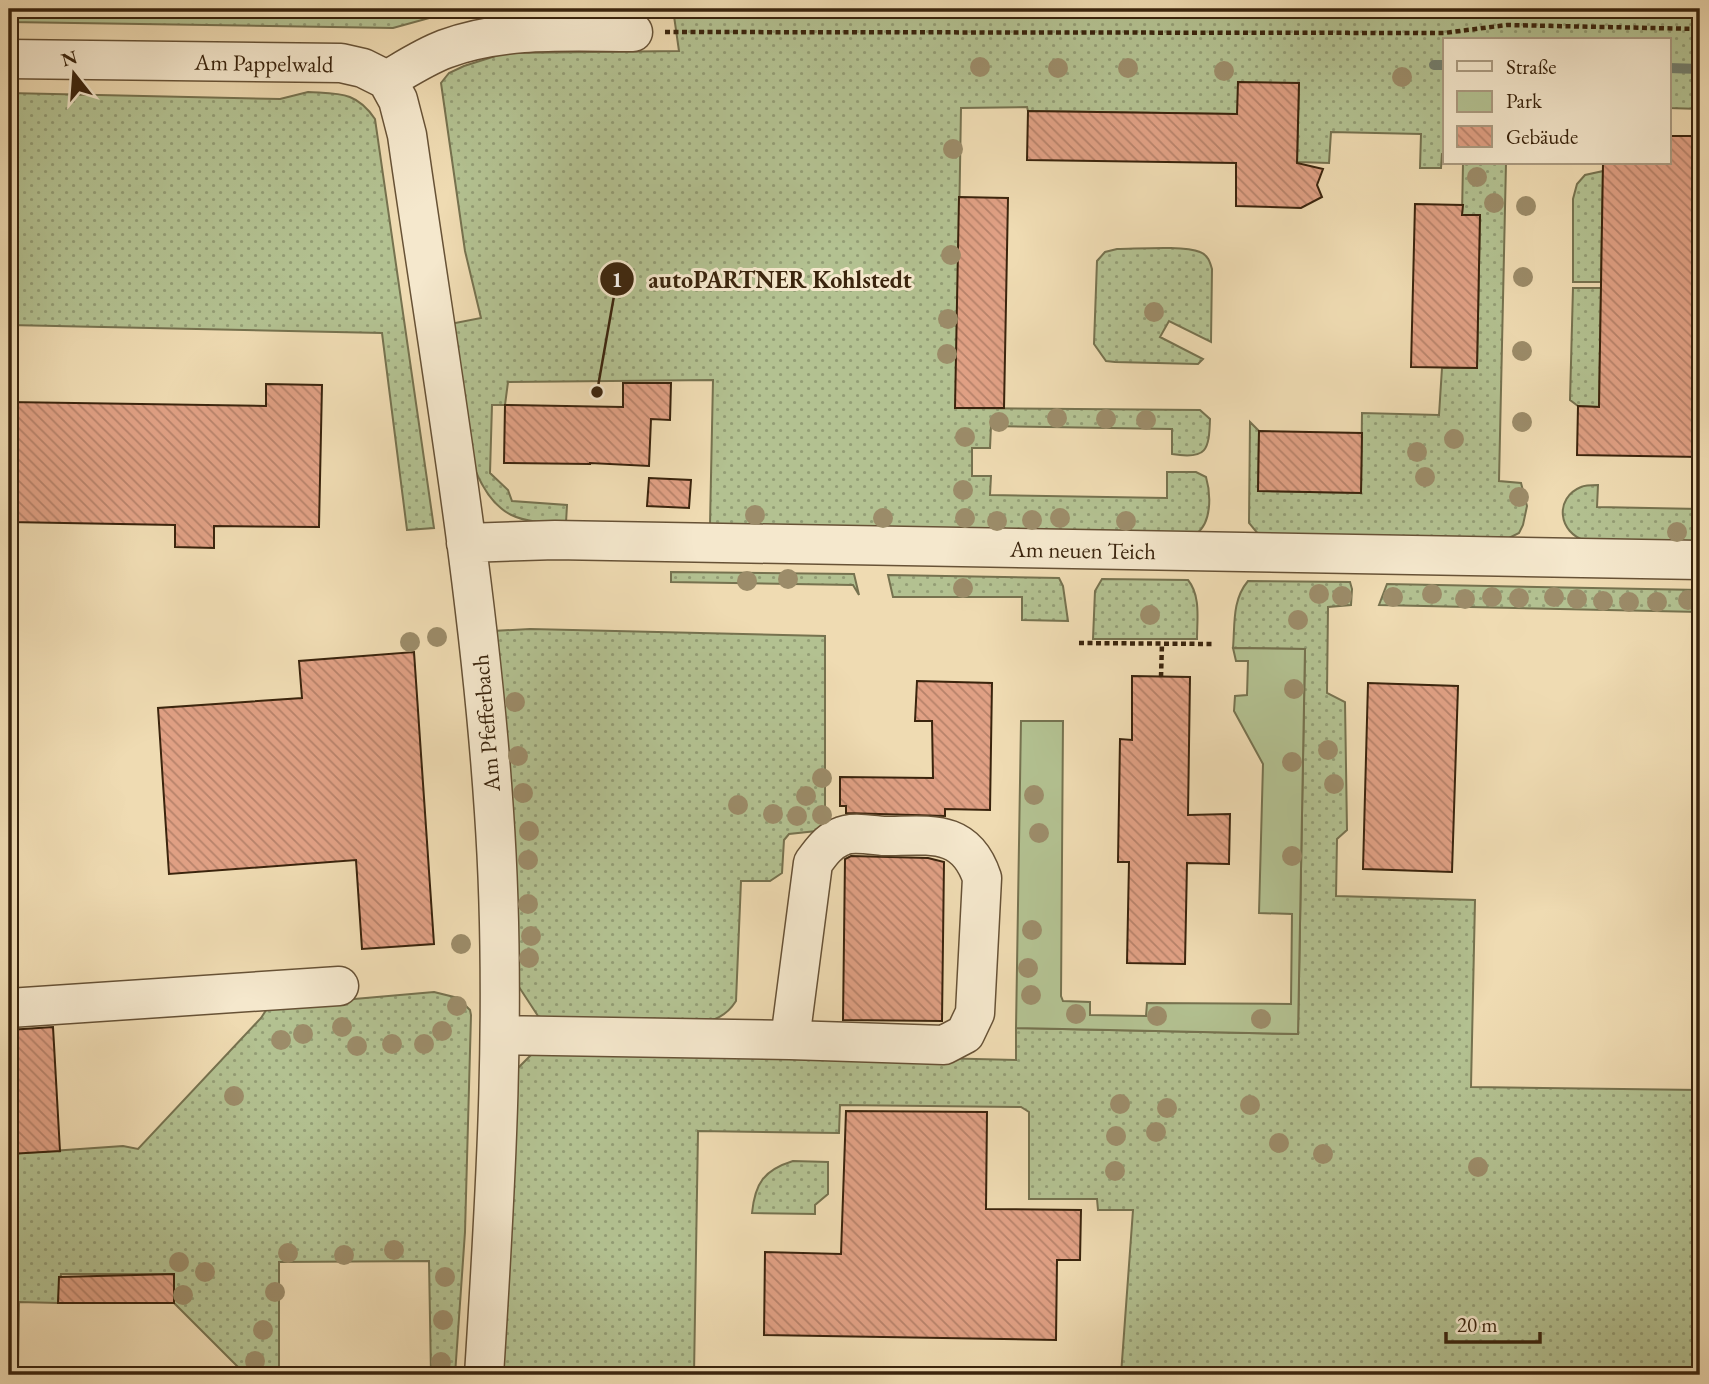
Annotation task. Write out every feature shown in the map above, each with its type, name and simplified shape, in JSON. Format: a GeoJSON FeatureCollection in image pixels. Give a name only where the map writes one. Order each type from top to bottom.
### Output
{"type":"FeatureCollection","features":[{"type":"Feature","properties":{"kind":"street"},"geometry":{"type":"LineString","coordinates":[[387,80],[446,49],[503,34],[633,32]]}},
{"type":"Feature","properties":{"kind":"street","name":"Am Pappelwald"},"geometry":{"type":"LineString","coordinates":[[9,59],[341,63],[363,68],[387,80]]}},
{"type":"Feature","properties":{"kind":"street","name":"Am Pfefferbach"},"geometry":{"type":"LineString","coordinates":[[387,80],[398,100],[407,135],[477,628],[494,810],[500,922],[500,1035],[498,1158],[485,1375]]}},
{"type":"Feature","properties":{"kind":"street","name":"Am neuen Teich"},"geometry":{"type":"LineString","coordinates":[[466,543],[609,541],[1700,560]]}},
{"type":"Feature","properties":{"kind":"street"},"geometry":{"type":"LineString","coordinates":[[500,1035],[944,1045],[965,1034],[975,1013],[982,878],[976,861],[966,847],[946,836],[842,835],[824,847],[813,863],[790,1040]]}},
{"type":"Feature","properties":{"kind":"street"},"geometry":{"type":"LineString","coordinates":[[9,1008],[339,986]]}},
{"type":"Feature","properties":{"kind":"path"},"geometry":{"type":"LineString","coordinates":[[633,32],[1444,33],[1507,25],[1700,29]]}},
{"type":"Feature","properties":{"kind":"path"},"geometry":{"type":"LineString","coordinates":[[1079,643],[1212,644]]}},
{"type":"Feature","properties":{"kind":"path"},"geometry":{"type":"LineString","coordinates":[[1161,677],[1162,643]]}},
{"type":"Feature","properties":{"kind":"green space"},"geometry":{"type":"Polygon","coordinates":[[[9,9],[462,9],[393,28],[9,22],[9,9]]]}},
{"type":"Feature","properties":{"kind":"green space"},"geometry":{"type":"Polygon","coordinates":[[[673,9],[1700,9],[1700,109],[1670,108],[1670,38],[1443,38],[1441,168],[1420,168],[1421,134],[1331,132],[1329,163],[1297,162],[1299,84],[1237,114],[1028,111],[1027,107],[961,108],[956,408],[1200,410],[1210,419],[1207,445],[1199,454],[1193,455],[1172,454],[1172,429],[991,426],[990,448],[972,448],[972,476],[991,476],[990,495],[1167,498],[1167,472],[1196,472],[1206,477],[1209,500],[1208,516],[1196,534],[710,525],[713,380],[508,382],[505,405],[492,405],[490,473],[508,490],[512,501],[567,505],[566,523],[522,519],[511,515],[492,499],[476,472],[450,324],[481,318],[465,251],[441,83],[449,73],[505,53],[679,51],[673,9]]]}},
{"type":"Feature","properties":{"kind":"green space"},"geometry":{"type":"Polygon","coordinates":[[[308,92],[338,94],[354,99],[375,119],[434,528],[407,530],[382,333],[9,325],[9,93],[280,99],[308,92]]]}},
{"type":"Feature","properties":{"kind":"green space"},"geometry":{"type":"Polygon","coordinates":[[[1463,164],[1506,164],[1499,481],[1521,483],[1527,506],[1519,533],[1509,538],[1259,535],[1249,523],[1250,422],[1259,431],[1258,491],[1361,493],[1362,413],[1439,415],[1442,368],[1477,368],[1480,216],[1462,215],[1463,164]]]}},
{"type":"Feature","properties":{"kind":"green space"},"geometry":{"type":"Polygon","coordinates":[[[1603,171],[1601,282],[1573,282],[1573,199],[1577,184],[1585,175],[1603,171]]]}},
{"type":"Feature","properties":{"kind":"green space"},"geometry":{"type":"Polygon","coordinates":[[[1117,249],[1183,249],[1203,253],[1207,257],[1212,269],[1211,342],[1169,321],[1160,337],[1203,359],[1198,364],[1106,361],[1094,344],[1097,261],[1105,252],[1117,249]]]}},
{"type":"Feature","properties":{"kind":"green space"},"geometry":{"type":"Polygon","coordinates":[[[1573,288],[1601,288],[1599,407],[1578,406],[1570,400],[1573,288]]]}},
{"type":"Feature","properties":{"kind":"green space"},"geometry":{"type":"Polygon","coordinates":[[[1598,485],[1597,507],[1700,509],[1700,544],[1586,541],[1577,537],[1565,523],[1563,507],[1566,499],[1581,487],[1598,485]]]}},
{"type":"Feature","properties":{"kind":"green space"},"geometry":{"type":"Polygon","coordinates":[[[671,572],[854,574],[859,595],[853,585],[671,582],[671,572]]]}},
{"type":"Feature","properties":{"kind":"green space"},"geometry":{"type":"Polygon","coordinates":[[[888,575],[1059,578],[1063,586],[1068,621],[1022,620],[1022,597],[893,597],[888,575]]]}},
{"type":"Feature","properties":{"kind":"green space"},"geometry":{"type":"Polygon","coordinates":[[[1102,579],[1188,580],[1197,600],[1197,639],[1093,639],[1095,591],[1102,579]]]}},
{"type":"Feature","properties":{"kind":"green space"},"geometry":{"type":"Polygon","coordinates":[[[1248,581],[1350,582],[1351,605],[1328,607],[1327,693],[1345,702],[1347,830],[1337,839],[1336,896],[1475,900],[1471,1087],[1700,1090],[1700,1375],[1121,1375],[1133,1210],[1098,1210],[1097,1199],[1029,1199],[1029,1112],[1021,1107],[840,1105],[839,1133],[698,1131],[694,1375],[501,1375],[516,1070],[532,1054],[561,1049],[1016,1060],[1016,1028],[1298,1034],[1305,649],[1233,648],[1237,604],[1248,581]]]}},
{"type":"Feature","properties":{"kind":"green space"},"geometry":{"type":"Polygon","coordinates":[[[1387,584],[1700,590],[1700,612],[1379,605],[1387,584]]]}},
{"type":"Feature","properties":{"kind":"green space"},"geometry":{"type":"Polygon","coordinates":[[[530,629],[825,636],[825,822],[835,829],[789,834],[784,840],[782,873],[770,881],[741,881],[736,1001],[719,1017],[696,1025],[547,1020],[538,1016],[519,987],[493,631],[530,629]]]}},
{"type":"Feature","properties":{"kind":"green space"},"geometry":{"type":"Polygon","coordinates":[[[1233,648],[1305,649],[1298,1034],[1016,1028],[1021,721],[1063,721],[1063,1001],[1090,1002],[1090,1015],[1146,1016],[1147,1003],[1291,1004],[1292,914],[1259,913],[1263,764],[1234,711],[1235,696],[1247,695],[1248,661],[1236,661],[1233,648]]]}},
{"type":"Feature","properties":{"kind":"green space"},"geometry":{"type":"Polygon","coordinates":[[[434,992],[458,998],[470,1010],[471,1015],[465,1232],[455,1375],[431,1375],[429,1261],[279,1262],[279,1375],[246,1375],[174,1303],[173,1274],[61,1274],[58,1303],[19,1302],[18,1375],[9,1375],[9,1154],[123,1146],[138,1149],[261,1018],[270,1004],[434,992]]]}},
{"type":"Feature","properties":{"kind":"green space"},"geometry":{"type":"Polygon","coordinates":[[[793,1161],[828,1162],[828,1194],[815,1205],[815,1214],[752,1213],[756,1193],[763,1179],[768,1173],[793,1161]]]}},
{"type":"Feature","properties":{"kind":"building"},"geometry":{"type":"Polygon","coordinates":[[[1238,82],[1299,83],[1297,163],[1323,169],[1317,185],[1322,197],[1301,208],[1236,206],[1236,163],[1027,160],[1028,111],[1237,114],[1238,82]]]}},
{"type":"Feature","properties":{"kind":"building"},"geometry":{"type":"Polygon","coordinates":[[[1670,136],[1700,136],[1700,457],[1577,455],[1578,406],[1599,407],[1603,164],[1670,164],[1670,136]]]}},
{"type":"Feature","properties":{"kind":"building"},"geometry":{"type":"Polygon","coordinates":[[[959,197],[1008,198],[1004,408],[955,408],[959,197]]]}},
{"type":"Feature","properties":{"kind":"building"},"geometry":{"type":"Polygon","coordinates":[[[1415,204],[1463,205],[1462,215],[1480,215],[1477,368],[1411,367],[1415,204]]]}},
{"type":"Feature","properties":{"kind":"building"},"geometry":{"type":"Polygon","coordinates":[[[623,383],[671,383],[670,420],[651,419],[649,466],[504,463],[505,405],[623,407],[623,383]]]}},
{"type":"Feature","properties":{"kind":"building"},"geometry":{"type":"Polygon","coordinates":[[[266,384],[322,385],[319,527],[214,526],[214,548],[175,547],[175,525],[9,522],[9,402],[266,406],[266,384]]]}},
{"type":"Feature","properties":{"kind":"building"},"geometry":{"type":"Polygon","coordinates":[[[1259,431],[1362,433],[1361,493],[1258,491],[1259,431]]]}},
{"type":"Feature","properties":{"kind":"building"},"geometry":{"type":"Polygon","coordinates":[[[649,478],[691,480],[689,508],[647,506],[649,478]]]}},
{"type":"Feature","properties":{"kind":"building"},"geometry":{"type":"Polygon","coordinates":[[[414,652],[434,944],[362,949],[356,860],[169,874],[158,708],[302,698],[299,661],[414,652]]]}},
{"type":"Feature","properties":{"kind":"building"},"geometry":{"type":"Polygon","coordinates":[[[1132,676],[1190,677],[1188,815],[1230,814],[1229,864],[1187,863],[1185,964],[1127,963],[1129,862],[1118,862],[1120,739],[1132,740],[1132,676]]]}},
{"type":"Feature","properties":{"kind":"building"},"geometry":{"type":"Polygon","coordinates":[[[917,681],[992,683],[990,810],[945,809],[945,816],[846,813],[846,806],[840,806],[840,777],[933,778],[932,721],[915,721],[917,681]]]}},
{"type":"Feature","properties":{"kind":"building"},"geometry":{"type":"Polygon","coordinates":[[[1368,683],[1458,686],[1452,872],[1363,869],[1368,683]]]}},
{"type":"Feature","properties":{"kind":"building"},"geometry":{"type":"Polygon","coordinates":[[[851,856],[928,858],[944,862],[942,1021],[843,1020],[845,859],[851,856]]]}},
{"type":"Feature","properties":{"kind":"building"},"geometry":{"type":"Polygon","coordinates":[[[53,1027],[60,1151],[9,1154],[9,1030],[53,1027]]]}},
{"type":"Feature","properties":{"kind":"building"},"geometry":{"type":"Polygon","coordinates":[[[846,1111],[987,1112],[986,1209],[1081,1210],[1080,1260],[1057,1260],[1056,1340],[764,1335],[765,1252],[841,1254],[846,1111]]]}},
{"type":"Feature","properties":{"kind":"building"},"geometry":{"type":"Polygon","coordinates":[[[174,1274],[174,1303],[58,1303],[59,1277],[174,1274]]]}},
{"type":"Feature","properties":{"kind":"waterway"},"geometry":{"type":"LineString","coordinates":[[1422,9],[1427,13]]}},
{"type":"Feature","properties":{"kind":"waterway"},"geometry":{"type":"LineString","coordinates":[[1434,65],[1443,65]]}},
{"type":"Feature","properties":{"kind":"waterway"},"geometry":{"type":"LineString","coordinates":[[1670,68],[1700,69]]}},
{"type":"Feature","properties":{"kind":"place","name":"autoPARTNER Kohlstedt"},"geometry":{"type":"Point","coordinates":[597,392]}}]}
